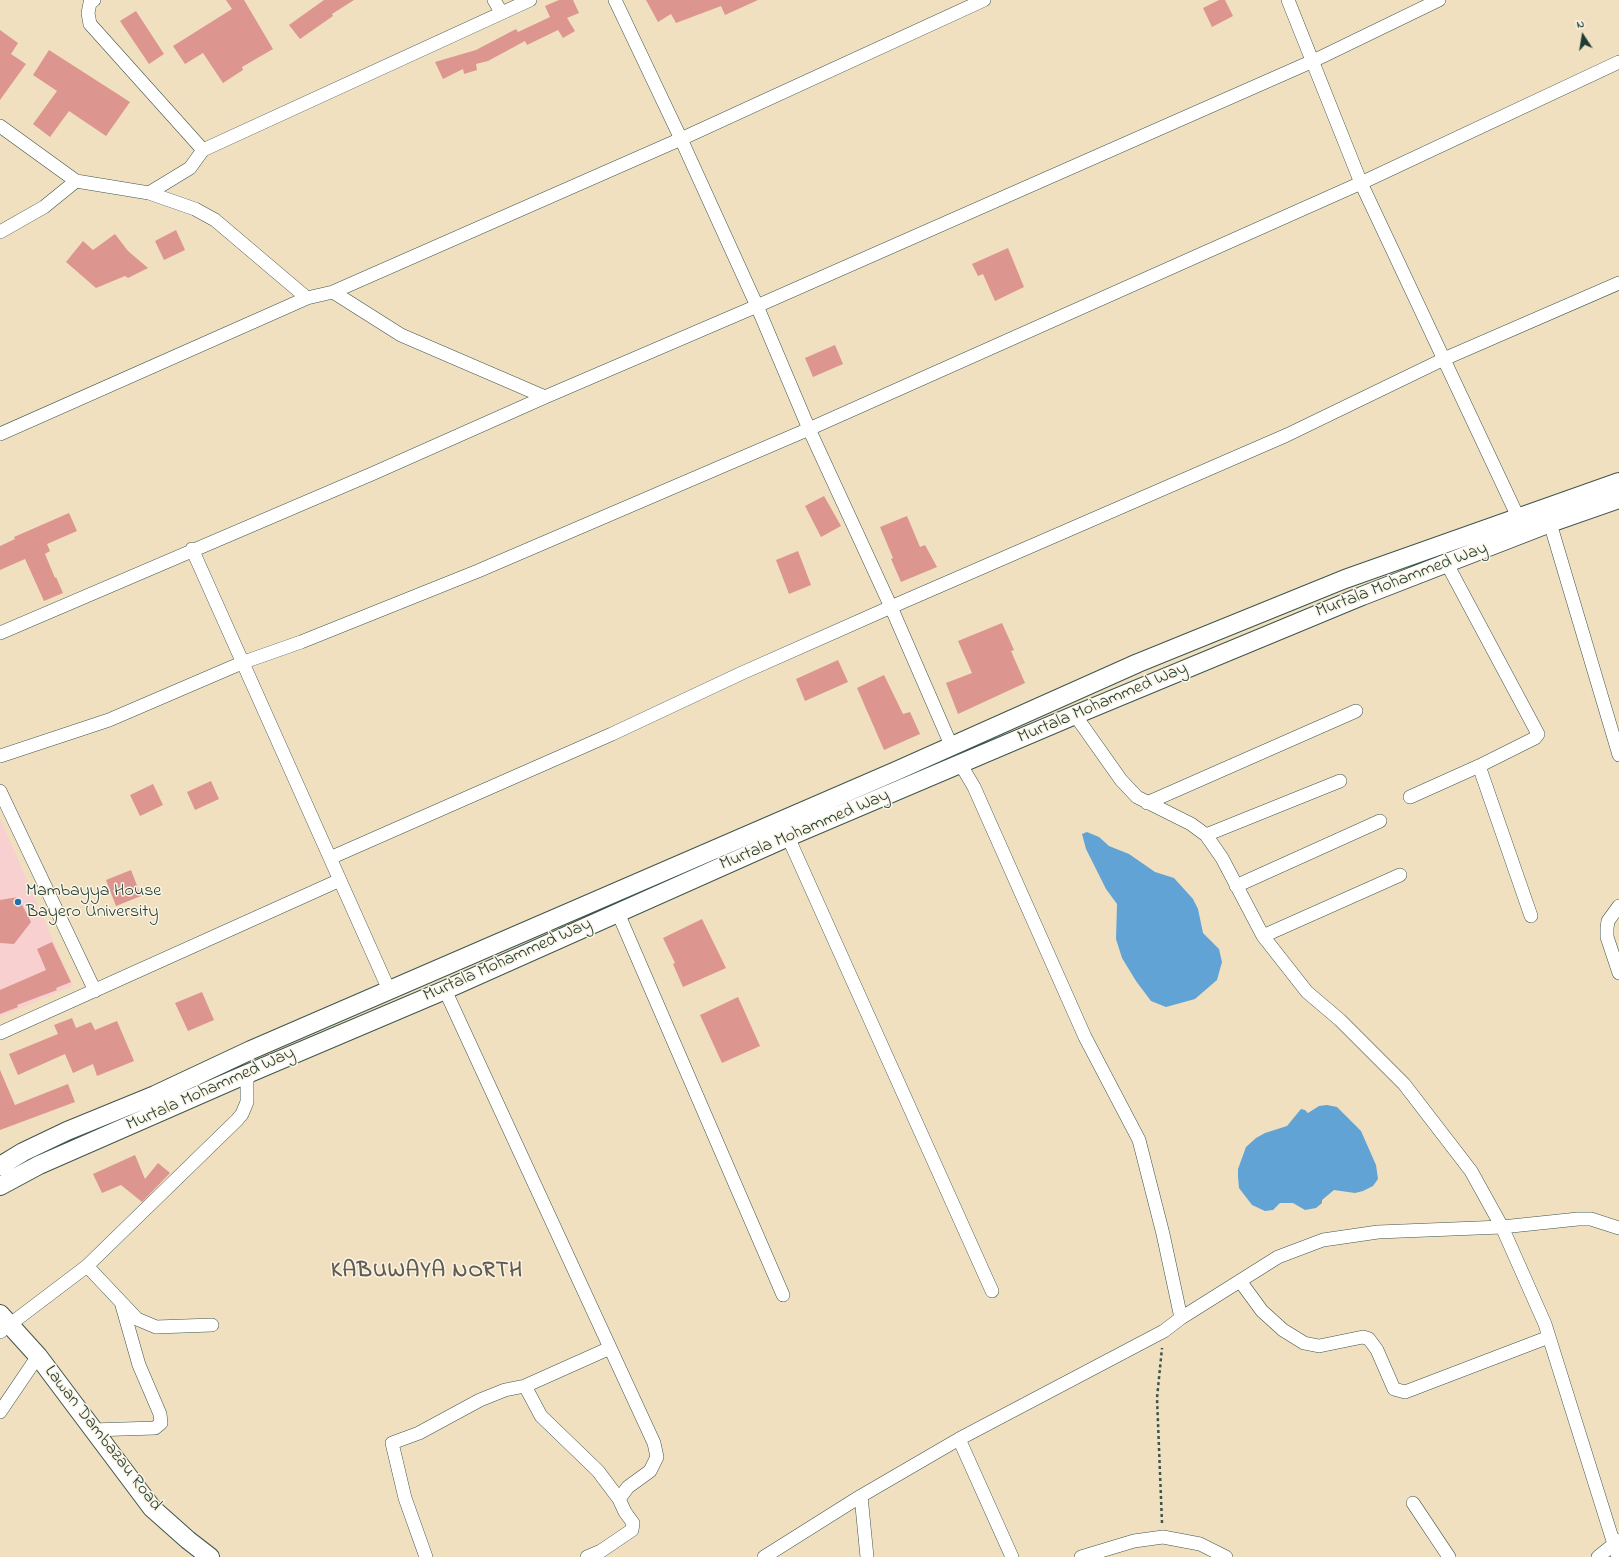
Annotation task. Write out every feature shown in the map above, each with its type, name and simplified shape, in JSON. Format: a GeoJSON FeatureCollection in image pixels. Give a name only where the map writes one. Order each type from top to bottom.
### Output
{"type":"FeatureCollection","features":[{"type":"Feature","properties":{"kind":"main road","name":"Murtala Mohammed Way"},"geometry":{"type":"LineString","coordinates":[[0,1166],[23,1152],[66,1131],[155,1095],[251,1050],[1138,663],[1346,579],[1619,482]]}},
{"type":"Feature","properties":{"kind":"main road","name":"Murtala Mohammed Way"},"geometry":{"type":"LineString","coordinates":[[0,1186],[39,1165],[247,1073],[445,990],[788,837],[961,765],[1075,715],[1355,599],[1550,523],[1619,499]]}},
{"type":"Feature","properties":{"kind":"main road","name":"Lawan Dambazau Road"},"geometry":{"type":"LineString","coordinates":[[4,1324],[38,1356],[152,1508],[188,1540],[210,1557]]}},
{"type":"Feature","properties":{"kind":"street"},"geometry":{"type":"LineString","coordinates":[[94,0],[90,3],[88,13],[90,24],[203,150]]}},
{"type":"Feature","properties":{"kind":"street"},"geometry":{"type":"LineString","coordinates":[[494,0],[501,12]]}},
{"type":"Feature","properties":{"kind":"street"},"geometry":{"type":"LineString","coordinates":[[149,193],[190,168],[203,150],[530,0]]}},
{"type":"Feature","properties":{"kind":"street"},"geometry":{"type":"LineString","coordinates":[[615,0],[682,139],[757,306],[809,429],[891,607],[951,745]]}},
{"type":"Feature","properties":{"kind":"street"},"geometry":{"type":"LineString","coordinates":[[0,434],[307,298],[333,292],[682,139],[984,0]]}},
{"type":"Feature","properties":{"kind":"street"},"geometry":{"type":"LineString","coordinates":[[1288,0],[1361,183],[1518,517]]}},
{"type":"Feature","properties":{"kind":"street"},"geometry":{"type":"LineString","coordinates":[[0,633],[192,549],[374,473],[545,397],[757,306],[1313,60],[1439,0]]}},
{"type":"Feature","properties":{"kind":"street"},"geometry":{"type":"LineString","coordinates":[[0,756],[109,720],[244,662],[301,642],[478,571],[809,429],[1361,183],[1619,62]]}},
{"type":"Feature","properties":{"kind":"street"},"geometry":{"type":"LineString","coordinates":[[0,126],[76,181],[149,193],[195,209],[215,220],[307,298]]}},
{"type":"Feature","properties":{"kind":"street"},"geometry":{"type":"LineString","coordinates":[[0,232],[44,207],[76,181]]}},
{"type":"Feature","properties":{"kind":"street"},"geometry":{"type":"LineString","coordinates":[[330,858],[612,734],[742,673],[891,607],[1287,435],[1444,359],[1619,283]]}},
{"type":"Feature","properties":{"kind":"street"},"geometry":{"type":"LineString","coordinates":[[333,292],[401,335],[545,397]]}},
{"type":"Feature","properties":{"kind":"street"},"geometry":{"type":"LineString","coordinates":[[1550,523],[1619,755]]}},
{"type":"Feature","properties":{"kind":"street"},"geometry":{"type":"LineString","coordinates":[[192,549],[244,662],[389,990]]}},
{"type":"Feature","properties":{"kind":"street"},"geometry":{"type":"LineString","coordinates":[[1410,797],[1479,766],[1535,738],[1538,734],[1447,564]]}},
{"type":"Feature","properties":{"kind":"street"},"geometry":{"type":"LineString","coordinates":[[1147,803],[1356,712]]}},
{"type":"Feature","properties":{"kind":"street"},"geometry":{"type":"LineString","coordinates":[[1075,715],[1121,780],[1137,797],[1191,824],[1206,836],[1222,858],[1263,936],[1307,992],[1340,1020],[1404,1084],[1471,1171],[1502,1227],[1549,1337],[1616,1542],[1618,1557]]}},
{"type":"Feature","properties":{"kind":"street"},"geometry":{"type":"LineString","coordinates":[[961,765],[974,787],[1085,1037],[1139,1140],[1163,1234],[1181,1318]]}},
{"type":"Feature","properties":{"kind":"street"},"geometry":{"type":"LineString","coordinates":[[1479,766],[1531,916]]}},
{"type":"Feature","properties":{"kind":"street"},"geometry":{"type":"LineString","coordinates":[[1206,836],[1340,781]]}},
{"type":"Feature","properties":{"kind":"street"},"geometry":{"type":"LineString","coordinates":[[0,791],[94,991]]}},
{"type":"Feature","properties":{"kind":"street"},"geometry":{"type":"LineString","coordinates":[[1236,886],[1380,821]]}},
{"type":"Feature","properties":{"kind":"street"},"geometry":{"type":"LineString","coordinates":[[788,837],[992,1291]]}},
{"type":"Feature","properties":{"kind":"street"},"geometry":{"type":"LineString","coordinates":[[1263,936],[1400,875]]}},
{"type":"Feature","properties":{"kind":"street"},"geometry":{"type":"LineString","coordinates":[[0,1033],[340,880]]}},
{"type":"Feature","properties":{"kind":"street"},"geometry":{"type":"LineString","coordinates":[[1619,906],[1608,921],[1607,937],[1619,972]]}},
{"type":"Feature","properties":{"kind":"street"},"geometry":{"type":"LineString","coordinates":[[618,913],[783,1295]]}},
{"type":"Feature","properties":{"kind":"street"},"geometry":{"type":"LineString","coordinates":[[445,990],[654,1443],[657,1458],[650,1471],[628,1487],[620,1499]]}},
{"type":"Feature","properties":{"kind":"street"},"geometry":{"type":"LineString","coordinates":[[4,1324],[87,1266],[237,1120],[242,1114],[246,1102],[247,1073]]}},
{"type":"Feature","properties":{"kind":"street"},"geometry":{"type":"LineString","coordinates":[[764,1557],[861,1496],[959,1439],[1164,1331],[1181,1318],[1278,1257],[1323,1240],[1378,1232],[1502,1227],[1591,1219],[1619,1228]]}},
{"type":"Feature","properties":{"kind":"street"},"geometry":{"type":"LineString","coordinates":[[87,1266],[137,1319],[156,1327],[212,1325]]}},
{"type":"Feature","properties":{"kind":"street"},"geometry":{"type":"LineString","coordinates":[[1240,1280],[1262,1311],[1283,1330],[1304,1343],[1319,1346],[1363,1337],[1369,1339],[1376,1350],[1394,1390],[1405,1392],[1549,1337]]}},
{"type":"Feature","properties":{"kind":"street"},"geometry":{"type":"LineString","coordinates":[[92,1430],[155,1428],[161,1423],[160,1414],[139,1365],[121,1302]]}},
{"type":"Feature","properties":{"kind":"street"},"geometry":{"type":"LineString","coordinates":[[426,1557],[405,1498],[392,1443],[420,1433],[480,1400],[505,1390],[525,1386],[610,1348]]}},
{"type":"Feature","properties":{"kind":"street"},"geometry":{"type":"LineString","coordinates":[[0,1412],[38,1356]]}},
{"type":"Feature","properties":{"kind":"street"},"geometry":{"type":"LineString","coordinates":[[525,1386],[541,1416],[598,1471],[620,1499],[625,1512],[633,1523],[632,1530],[601,1551],[587,1557]]}},
{"type":"Feature","properties":{"kind":"street"},"geometry":{"type":"LineString","coordinates":[[959,1439],[1012,1557]]}},
{"type":"Feature","properties":{"kind":"street"},"geometry":{"type":"LineString","coordinates":[[861,1496],[867,1557]]}},
{"type":"Feature","properties":{"kind":"street"},"geometry":{"type":"LineString","coordinates":[[1413,1503],[1445,1556]]}},
{"type":"Feature","properties":{"kind":"street"},"geometry":{"type":"LineString","coordinates":[[1081,1557],[1134,1541],[1163,1537],[1200,1544],[1226,1557]]}},
{"type":"Feature","properties":{"kind":"street"},"geometry":{"type":"LineString","coordinates":[[1598,1557],[1616,1542]]}},
{"type":"Feature","properties":{"kind":"path"},"geometry":{"type":"LineString","coordinates":[[1163,1537],[1157,1398],[1164,1331]]}},
{"type":"Feature","properties":{"kind":"shaded area","name":"Mambayya House Bayero University"},"geometry":{"type":"Polygon","coordinates":[[[0,818],[73,986],[0,1017],[0,818]]]}},
{"type":"Feature","properties":{"kind":"water"},"geometry":{"type":"Polygon","coordinates":[[[1087,832],[1099,837],[1109,846],[1129,854],[1155,872],[1174,878],[1193,899],[1198,909],[1203,933],[1219,949],[1222,962],[1217,980],[1195,999],[1166,1007],[1151,1001],[1136,981],[1122,958],[1116,939],[1117,904],[1106,889],[1086,849],[1082,834],[1087,832]]]}},
{"type":"Feature","properties":{"kind":"water"},"geometry":{"type":"Polygon","coordinates":[[[1327,1105],[1337,1107],[1361,1131],[1376,1165],[1378,1179],[1373,1186],[1355,1193],[1334,1190],[1322,1200],[1322,1203],[1316,1208],[1305,1210],[1293,1203],[1280,1203],[1273,1210],[1265,1211],[1252,1205],[1239,1188],[1238,1169],[1246,1147],[1256,1138],[1265,1133],[1287,1126],[1301,1109],[1308,1113],[1319,1106],[1327,1105]]]}},
{"type":"Feature","properties":{"kind":"building"},"geometry":{"type":"Polygon","coordinates":[[[226,0],[244,0],[273,49],[242,67],[243,70],[223,83],[203,53],[185,64],[173,46],[232,9],[226,0]]]}},
{"type":"Feature","properties":{"kind":"building"},"geometry":{"type":"Polygon","coordinates":[[[324,0],[354,0],[332,14],[333,16],[300,39],[289,25],[324,0]]]}},
{"type":"Feature","properties":{"kind":"building"},"geometry":{"type":"Polygon","coordinates":[[[559,0],[573,0],[579,13],[567,18],[575,31],[563,38],[558,30],[527,45],[525,41],[488,61],[476,64],[477,70],[464,74],[463,69],[443,79],[435,62],[476,50],[516,29],[518,32],[550,17],[545,6],[559,0]]]}},
{"type":"Feature","properties":{"kind":"building"},"geometry":{"type":"Polygon","coordinates":[[[646,0],[758,0],[725,15],[721,6],[676,23],[671,14],[658,22],[646,0]]]}},
{"type":"Feature","properties":{"kind":"building"},"geometry":{"type":"Polygon","coordinates":[[[1219,0],[1225,0],[1233,16],[1212,27],[1203,8],[1219,0]]]}},
{"type":"Feature","properties":{"kind":"building"},"geometry":{"type":"Polygon","coordinates":[[[136,11],[164,54],[149,64],[120,21],[136,11]]]}},
{"type":"Feature","properties":{"kind":"building"},"geometry":{"type":"Polygon","coordinates":[[[0,30],[18,43],[11,54],[26,64],[0,100],[0,30]]]}},
{"type":"Feature","properties":{"kind":"building"},"geometry":{"type":"Polygon","coordinates":[[[49,50],[130,102],[106,136],[69,111],[50,137],[33,124],[57,91],[33,75],[49,50]]]}},
{"type":"Feature","properties":{"kind":"building"},"geometry":{"type":"Polygon","coordinates":[[[176,230],[185,250],[164,260],[155,241],[176,230]]]}},
{"type":"Feature","properties":{"kind":"building"},"geometry":{"type":"Polygon","coordinates":[[[115,234],[128,251],[148,268],[128,278],[125,276],[96,288],[66,262],[83,241],[93,250],[115,234]]]}},
{"type":"Feature","properties":{"kind":"building"},"geometry":{"type":"Polygon","coordinates":[[[1008,248],[1024,287],[995,301],[983,274],[978,276],[972,264],[1008,248]]]}},
{"type":"Feature","properties":{"kind":"building"},"geometry":{"type":"Polygon","coordinates":[[[835,345],[843,364],[813,377],[805,358],[835,345]]]}},
{"type":"Feature","properties":{"kind":"building"},"geometry":{"type":"Polygon","coordinates":[[[824,496],[841,526],[821,537],[805,506],[824,496]]]}},
{"type":"Feature","properties":{"kind":"building"},"geometry":{"type":"Polygon","coordinates":[[[69,513],[77,531],[47,544],[50,551],[45,554],[63,593],[44,601],[25,559],[0,570],[0,546],[15,539],[14,537],[69,513]]]}},
{"type":"Feature","properties":{"kind":"building"},"geometry":{"type":"Polygon","coordinates":[[[907,516],[920,547],[925,545],[937,567],[901,582],[880,527],[907,516]]]}},
{"type":"Feature","properties":{"kind":"building"},"geometry":{"type":"Polygon","coordinates":[[[798,551],[811,585],[789,594],[776,560],[798,551]]]}},
{"type":"Feature","properties":{"kind":"building"},"geometry":{"type":"Polygon","coordinates":[[[1002,623],[1014,650],[1011,651],[1025,683],[958,714],[946,683],[972,673],[958,641],[1002,623]]]}},
{"type":"Feature","properties":{"kind":"building"},"geometry":{"type":"Polygon","coordinates":[[[838,660],[848,682],[805,701],[796,679],[838,660]]]}},
{"type":"Feature","properties":{"kind":"building"},"geometry":{"type":"Polygon","coordinates":[[[884,675],[903,714],[910,712],[920,734],[884,750],[857,688],[884,675]]]}},
{"type":"Feature","properties":{"kind":"building"},"geometry":{"type":"Polygon","coordinates":[[[211,781],[219,799],[195,810],[187,792],[211,781]]]}},
{"type":"Feature","properties":{"kind":"building"},"geometry":{"type":"Polygon","coordinates":[[[153,784],[163,805],[140,816],[130,795],[153,784]]]}},
{"type":"Feature","properties":{"kind":"building"},"geometry":{"type":"Polygon","coordinates":[[[131,870],[141,896],[116,906],[106,880],[131,870]]]}},
{"type":"Feature","properties":{"kind":"building"},"geometry":{"type":"Polygon","coordinates":[[[18,897],[31,922],[14,944],[0,943],[0,900],[18,897]]]}},
{"type":"Feature","properties":{"kind":"building"},"geometry":{"type":"Polygon","coordinates":[[[702,919],[726,968],[683,987],[673,964],[675,963],[663,938],[702,919]]]}},
{"type":"Feature","properties":{"kind":"building"},"geometry":{"type":"Polygon","coordinates":[[[52,942],[71,982],[56,988],[57,990],[17,1005],[18,1007],[0,1014],[0,990],[46,970],[37,949],[52,942]]]}},
{"type":"Feature","properties":{"kind":"building"},"geometry":{"type":"Polygon","coordinates":[[[202,992],[214,1020],[188,1031],[175,1003],[202,992]]]}},
{"type":"Feature","properties":{"kind":"building"},"geometry":{"type":"Polygon","coordinates":[[[738,997],[760,1046],[722,1063],[700,1015],[738,997]]]}},
{"type":"Feature","properties":{"kind":"building"},"geometry":{"type":"Polygon","coordinates":[[[72,1018],[76,1028],[91,1022],[95,1030],[117,1021],[134,1061],[97,1076],[93,1064],[73,1073],[65,1054],[18,1075],[9,1054],[58,1034],[54,1025],[72,1018]]]}},
{"type":"Feature","properties":{"kind":"building"},"geometry":{"type":"Polygon","coordinates":[[[0,1070],[15,1105],[68,1084],[75,1102],[0,1130],[0,1070]]]}},
{"type":"Feature","properties":{"kind":"building"},"geometry":{"type":"Polygon","coordinates":[[[135,1155],[145,1179],[158,1163],[170,1173],[142,1202],[121,1185],[102,1193],[93,1174],[135,1155]]]}},
{"type":"Feature","properties":{"kind":"place","name":"Mambayya House Bayero University"},"geometry":{"type":"Point","coordinates":[18,902]}},
{"type":"Feature","properties":{"kind":"district","name":"KABUWAYA NORTH"},"geometry":{"type":"Point","coordinates":[427,1272]}}]}
